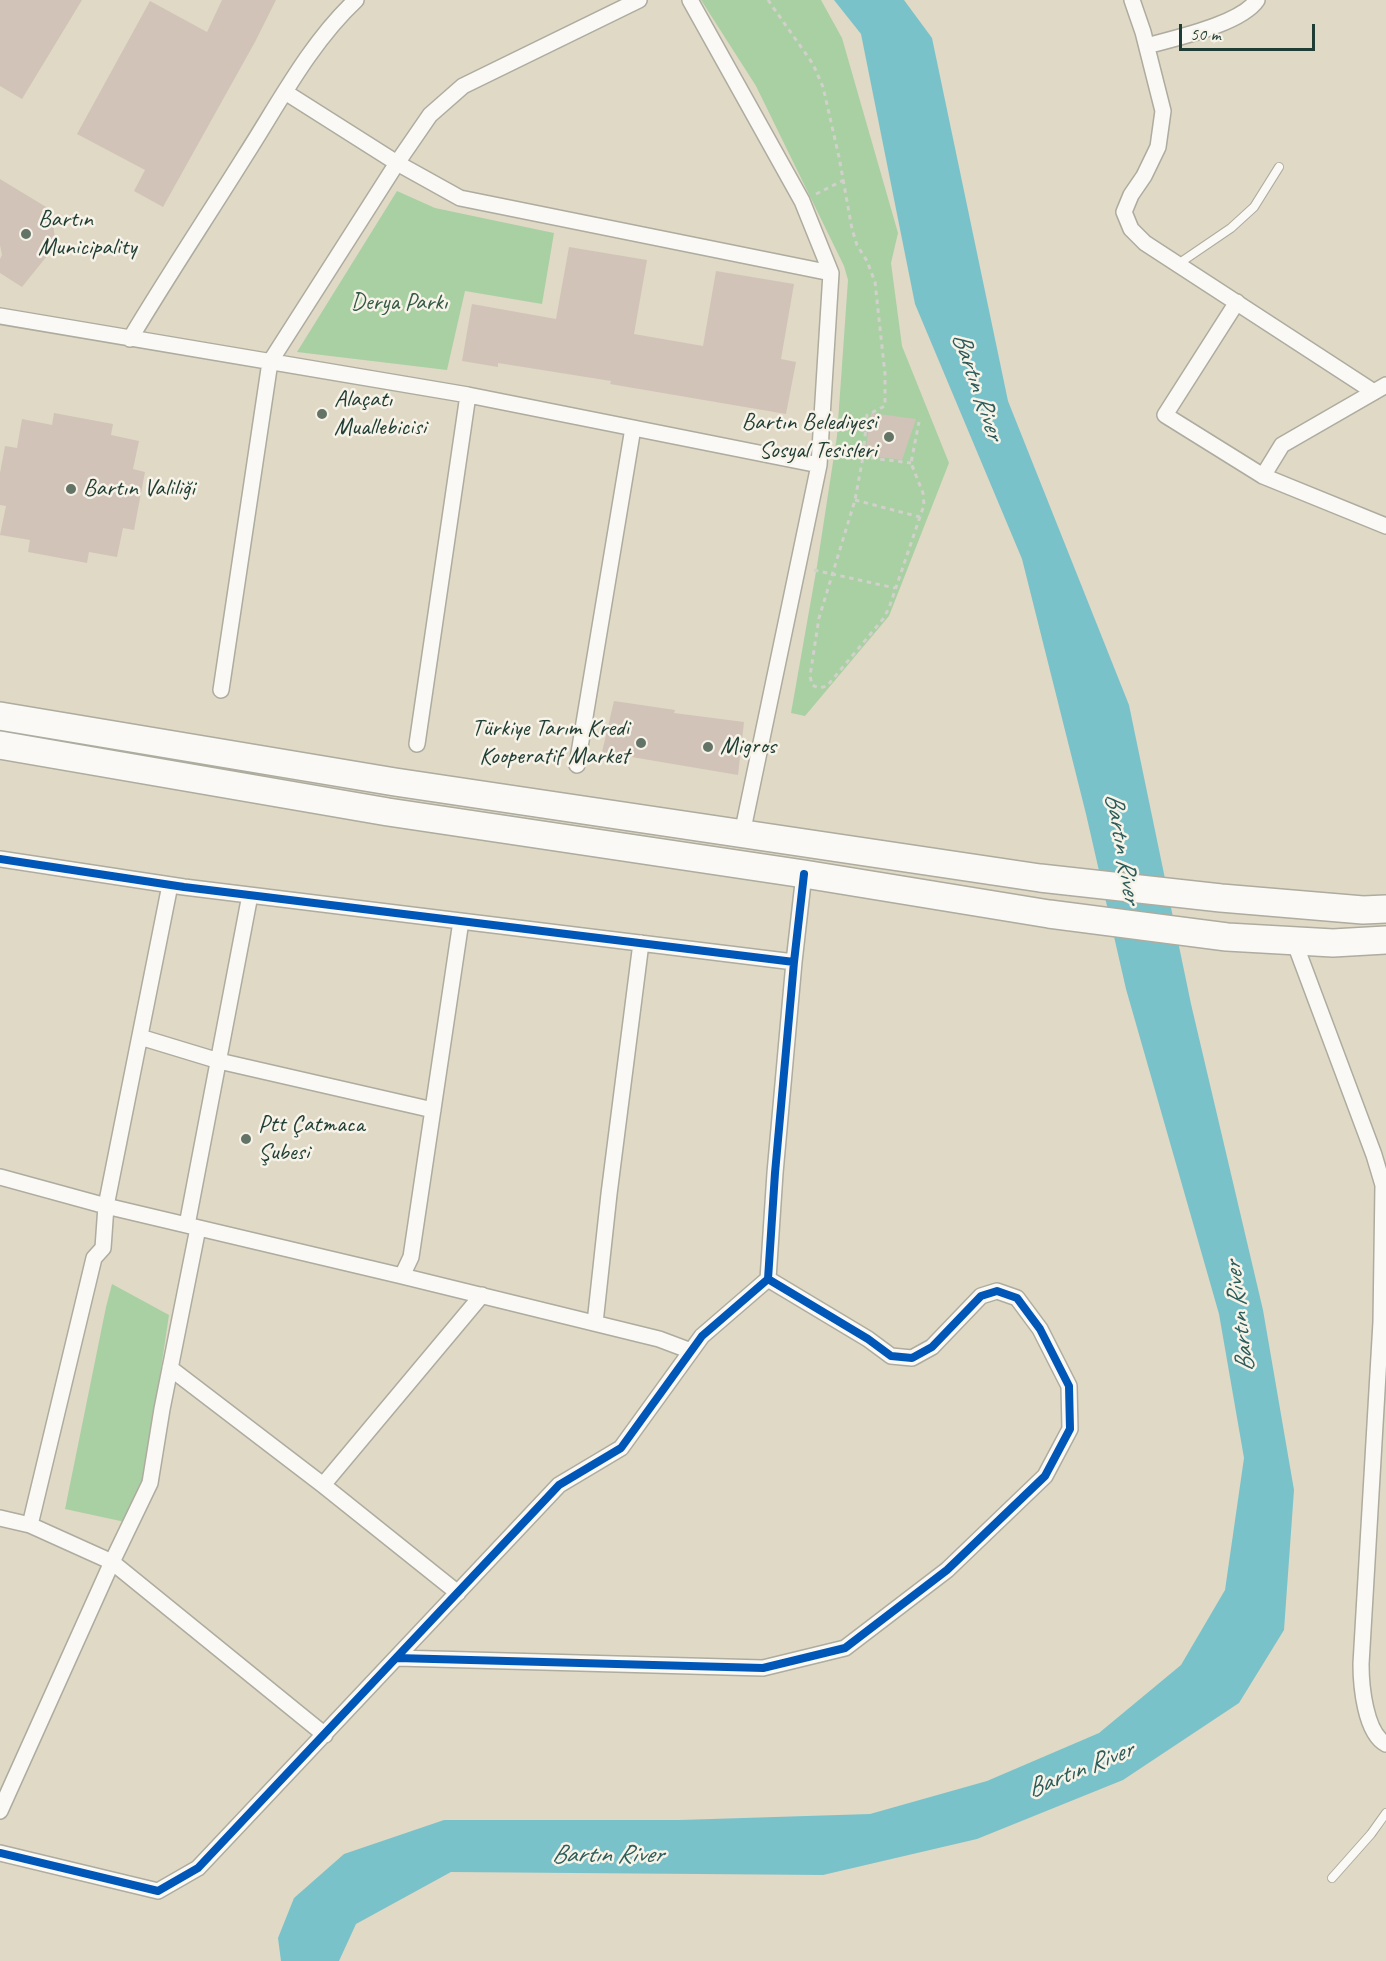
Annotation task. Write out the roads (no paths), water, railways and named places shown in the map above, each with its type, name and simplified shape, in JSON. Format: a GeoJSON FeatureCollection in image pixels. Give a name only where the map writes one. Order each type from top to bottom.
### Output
{"type":"FeatureCollection","features":[{"type":"Feature","properties":{"kind":"highway"},"geometry":{"type":"LineString","coordinates":[[0,716],[395,783],[1040,878],[1221,898],[1363,910],[1386,909]]}},
{"type":"Feature","properties":{"kind":"highway"},"geometry":{"type":"LineString","coordinates":[[0,745],[388,812],[804,874],[1049,914],[1227,937],[1333,943],[1386,940]]}},
{"type":"Feature","properties":{"kind":"street"},"geometry":{"type":"LineString","coordinates":[[130,339],[285,92],[336,19],[356,0]]}},
{"type":"Feature","properties":{"kind":"street"},"geometry":{"type":"LineString","coordinates":[[221,690],[270,362],[430,115],[463,86],[639,0]]}},
{"type":"Feature","properties":{"kind":"street"},"geometry":{"type":"LineString","coordinates":[[690,0],[802,201],[831,273],[819,465],[742,834]]}},
{"type":"Feature","properties":{"kind":"street"},"geometry":{"type":"LineString","coordinates":[[1132,0],[1147,46],[1163,111],[1158,147],[1124,212],[1131,229],[1144,243],[1380,389],[1282,445],[1263,476]]}},
{"type":"Feature","properties":{"kind":"street"},"geometry":{"type":"LineString","coordinates":[[1147,46],[1216,25],[1251,8],[1257,0]]}},
{"type":"Feature","properties":{"kind":"street"},"geometry":{"type":"LineString","coordinates":[[285,92],[397,163],[460,198],[831,273]]}},
{"type":"Feature","properties":{"kind":"street"},"geometry":{"type":"LineString","coordinates":[[1237,302],[1165,415],[1263,476],[1386,526]]}},
{"type":"Feature","properties":{"kind":"street"},"geometry":{"type":"LineString","coordinates":[[0,316],[468,395],[819,465]]}},
{"type":"Feature","properties":{"kind":"street"},"geometry":{"type":"LineString","coordinates":[[417,744],[468,395]]}},
{"type":"Feature","properties":{"kind":"street"},"geometry":{"type":"LineString","coordinates":[[577,765],[633,428]]}},
{"type":"Feature","properties":{"kind":"street"},"geometry":{"type":"LineString","coordinates":[[0,859],[250,896],[794,962]]}},
{"type":"Feature","properties":{"kind":"street"},"geometry":{"type":"LineString","coordinates":[[0,1854],[158,1891],[198,1869],[559,1485],[621,1448],[702,1335],[768,1279],[775,1173],[804,874]]}},
{"type":"Feature","properties":{"kind":"street"},"geometry":{"type":"LineString","coordinates":[[30,1525],[94,1258],[103,1248],[106,1206],[170,885]]}},
{"type":"Feature","properties":{"kind":"street"},"geometry":{"type":"LineString","coordinates":[[0,1811],[150,1483],[219,1061],[250,896]]}},
{"type":"Feature","properties":{"kind":"street"},"geometry":{"type":"LineString","coordinates":[[402,1276],[411,1257],[461,921]]}},
{"type":"Feature","properties":{"kind":"street"},"geometry":{"type":"LineString","coordinates":[[1294,941],[1384,1184],[1381,1322],[1361,1672],[1367,1710],[1380,1741],[1386,1744]]}},
{"type":"Feature","properties":{"kind":"street"},"geometry":{"type":"LineString","coordinates":[[595,1323],[610,1183],[641,943]]}},
{"type":"Feature","properties":{"kind":"street"},"geometry":{"type":"LineString","coordinates":[[140,1037],[219,1061],[433,1110]]}},
{"type":"Feature","properties":{"kind":"street"},"geometry":{"type":"LineString","coordinates":[[0,1177],[106,1206],[659,1339],[691,1351]]}},
{"type":"Feature","properties":{"kind":"street"},"geometry":{"type":"LineString","coordinates":[[397,1658],[763,1668],[845,1648],[947,1570],[1046,1476],[1070,1429],[1069,1386],[1040,1329],[1017,1298],[997,1291],[981,1296],[932,1347],[912,1358],[891,1356],[868,1339],[768,1279]]}},
{"type":"Feature","properties":{"kind":"street"},"geometry":{"type":"LineString","coordinates":[[323,1485],[482,1295]]}},
{"type":"Feature","properties":{"kind":"street"},"geometry":{"type":"LineString","coordinates":[[170,1368],[323,1485],[458,1593]]}},
{"type":"Feature","properties":{"kind":"street"},"geometry":{"type":"LineString","coordinates":[[0,1518],[30,1525],[112,1562],[325,1735]]}},
{"type":"Feature","properties":{"kind":"lane"},"geometry":{"type":"LineString","coordinates":[[1180,265],[1232,228],[1254,207],[1279,168]]}},
{"type":"Feature","properties":{"kind":"lane"},"geometry":{"type":"LineString","coordinates":[[1332,1878],[1371,1834],[1386,1813]]}},
{"type":"Feature","properties":{"kind":"water","name":"Bartın River"},"geometry":{"type":"Polygon","coordinates":[[[834,0],[904,0],[932,38],[1008,401],[1129,705],[1191,1004],[1263,1310],[1294,1490],[1284,1630],[1239,1703],[1123,1780],[977,1839],[823,1875],[451,1872],[356,1924],[339,1961],[281,1961],[278,1938],[294,1898],[344,1854],[444,1820],[680,1820],[870,1814],[987,1781],[1099,1733],[1181,1665],[1225,1590],[1244,1458],[1219,1314],[1126,989],[1086,814],[1022,559],[915,304],[861,34],[834,0]]]}},
{"type":"Feature","properties":{"kind":"place","name":"Bartın Municipality"},"geometry":{"type":"Point","coordinates":[26,234]}},
{"type":"Feature","properties":{"kind":"place","name":"Alaçatı Muallebicisi"},"geometry":{"type":"Point","coordinates":[322,414]}},
{"type":"Feature","properties":{"kind":"place","name":"Bartın Belediyesi Sosyal Tesisleri"},"geometry":{"type":"Point","coordinates":[889,437]}},
{"type":"Feature","properties":{"kind":"place","name":"Bartın Valiliği"},"geometry":{"type":"Point","coordinates":[71,489]}},
{"type":"Feature","properties":{"kind":"place","name":"Türkiye Tarım Kredi Kooperatif Market"},"geometry":{"type":"Point","coordinates":[641,743]}},
{"type":"Feature","properties":{"kind":"place","name":"Migros"},"geometry":{"type":"Point","coordinates":[708,747]}},
{"type":"Feature","properties":{"kind":"place","name":"Ptt Çatmaca Şubesi"},"geometry":{"type":"Point","coordinates":[246,1139]}},
{"type":"Feature","properties":{"kind":"park label","name":"Derya Parkı"},"geometry":{"type":"Point","coordinates":[399,303]}}]}
